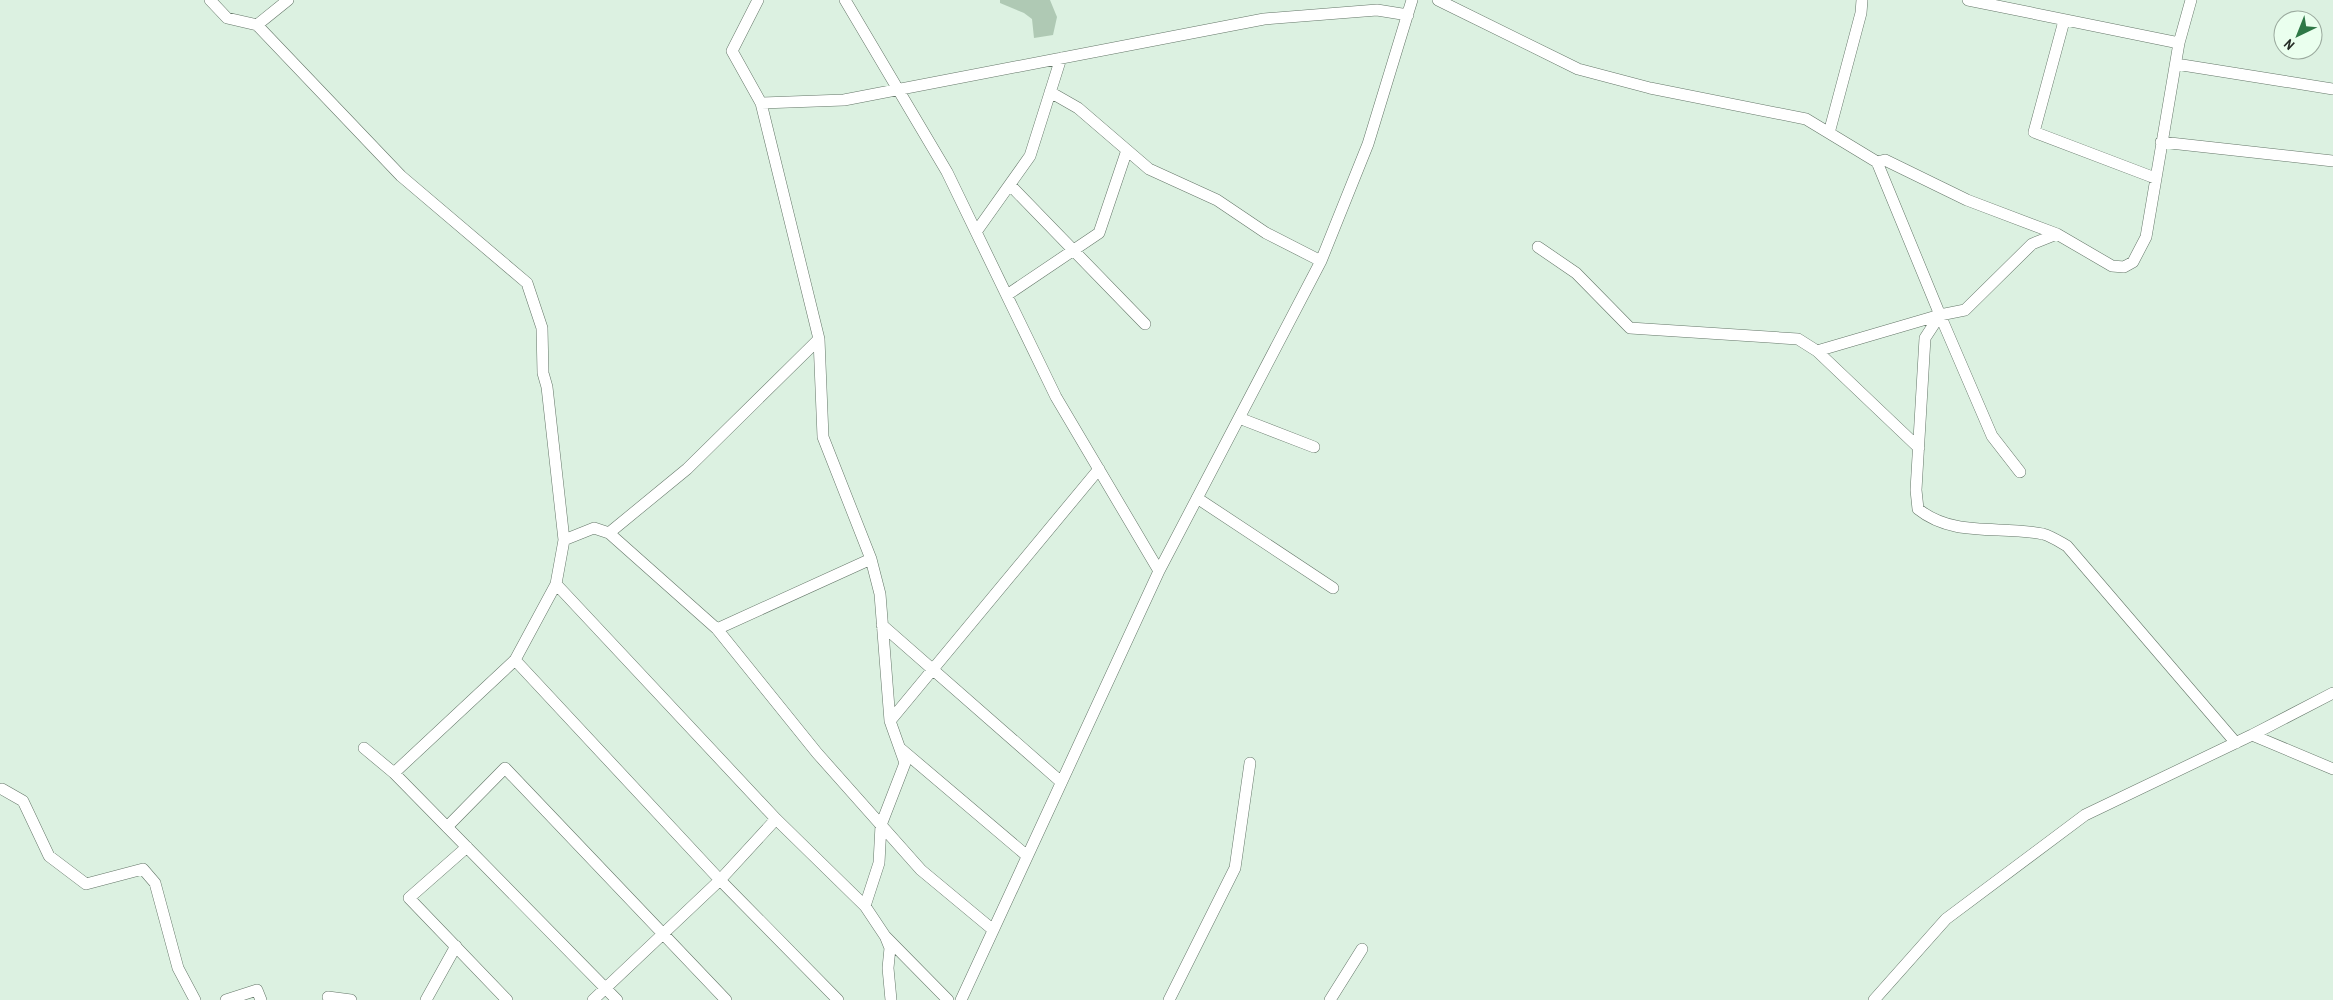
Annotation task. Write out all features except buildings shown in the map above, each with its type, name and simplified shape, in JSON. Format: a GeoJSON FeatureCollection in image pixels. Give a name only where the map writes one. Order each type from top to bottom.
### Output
{"type":"FeatureCollection","features":[{"type":"Feature","properties":{"kind":"street"},"geometry":{"type":"LineString","coordinates":[[210,0],[227,18],[257,25],[401,176],[527,283],[542,328],[543,374],[547,386],[564,540],[556,584],[515,660],[394,773]]}},
{"type":"Feature","properties":{"kind":"street"},"geometry":{"type":"LineString","coordinates":[[257,25],[288,0]]}},
{"type":"Feature","properties":{"kind":"street"},"geometry":{"type":"LineString","coordinates":[[758,0],[732,50],[761,103],[819,339],[823,437],[871,559],[880,594],[890,721],[905,763],[881,825],[879,863],[865,906]]}},
{"type":"Feature","properties":{"kind":"street"},"geometry":{"type":"LineString","coordinates":[[845,0],[947,172],[1056,397],[1159,571]]}},
{"type":"Feature","properties":{"kind":"street"},"geometry":{"type":"LineString","coordinates":[[961,1000],[1060,781],[1159,571],[1321,261],[1368,144],[1412,0]]}},
{"type":"Feature","properties":{"kind":"street"},"geometry":{"type":"LineString","coordinates":[[1438,0],[1578,69],[1650,88],[1806,119],[1877,162],[1992,436],[2020,472]]}},
{"type":"Feature","properties":{"kind":"street"},"geometry":{"type":"LineString","coordinates":[[1828,133],[1861,14],[1862,0]]}},
{"type":"Feature","properties":{"kind":"street"},"geometry":{"type":"LineString","coordinates":[[1968,0],[2178,43]]}},
{"type":"Feature","properties":{"kind":"street"},"geometry":{"type":"LineString","coordinates":[[1877,162],[1885,160],[1967,200],[2056,234],[2112,266],[2124,267],[2133,262],[2146,237],[2178,43],[2191,0]]}},
{"type":"Feature","properties":{"kind":"street"},"geometry":{"type":"LineString","coordinates":[[761,103],[844,100],[1264,19],[1377,10],[1408,15]]}},
{"type":"Feature","properties":{"kind":"street"},"geometry":{"type":"LineString","coordinates":[[2064,20],[2034,132],[2155,178]]}},
{"type":"Feature","properties":{"kind":"street"},"geometry":{"type":"LineString","coordinates":[[976,232],[1030,156],[1061,58]]}},
{"type":"Feature","properties":{"kind":"street"},"geometry":{"type":"LineString","coordinates":[[2176,64],[2333,89]]}},
{"type":"Feature","properties":{"kind":"street"},"geometry":{"type":"LineString","coordinates":[[1050,92],[1078,108],[1149,169],[1217,200],[1266,233],[1321,261]]}},
{"type":"Feature","properties":{"kind":"street"},"geometry":{"type":"LineString","coordinates":[[2161,142],[2333,161]]}},
{"type":"Feature","properties":{"kind":"street"},"geometry":{"type":"LineString","coordinates":[[1007,295],[1099,234],[1127,150]]}},
{"type":"Feature","properties":{"kind":"street"},"geometry":{"type":"LineString","coordinates":[[1010,185],[1072,251],[1145,324]]}},
{"type":"Feature","properties":{"kind":"street"},"geometry":{"type":"LineString","coordinates":[[1817,351],[1940,315],[1965,310],[2032,244],[2056,234]]}},
{"type":"Feature","properties":{"kind":"street"},"geometry":{"type":"LineString","coordinates":[[1538,247],[1576,274],[1630,328],[1798,339],[1817,351],[1919,448]]}},
{"type":"Feature","properties":{"kind":"street"},"geometry":{"type":"LineString","coordinates":[[1940,315],[1925,338],[1919,448],[1918,510],[1931,520],[1951,527],[2045,534],[2067,546],[2236,743]]}},
{"type":"Feature","properties":{"kind":"street"},"geometry":{"type":"LineString","coordinates":[[609,533],[687,469],[819,339]]}},
{"type":"Feature","properties":{"kind":"street"},"geometry":{"type":"LineString","coordinates":[[1239,418],[1314,448]]}},
{"type":"Feature","properties":{"kind":"street"},"geometry":{"type":"LineString","coordinates":[[890,721],[1099,469]]}},
{"type":"Feature","properties":{"kind":"street"},"geometry":{"type":"LineString","coordinates":[[1197,498],[1333,588]]}},
{"type":"Feature","properties":{"kind":"street"},"geometry":{"type":"LineString","coordinates":[[564,540],[594,528],[609,533],[717,629],[817,753],[921,870],[992,929]]}},
{"type":"Feature","properties":{"kind":"street"},"geometry":{"type":"LineString","coordinates":[[717,629],[871,559]]}},
{"type":"Feature","properties":{"kind":"street"},"geometry":{"type":"LineString","coordinates":[[556,584],[776,819],[865,906],[885,936],[948,1000]]}},
{"type":"Feature","properties":{"kind":"street"},"geometry":{"type":"LineString","coordinates":[[882,625],[1060,781]]}},
{"type":"Feature","properties":{"kind":"street"},"geometry":{"type":"LineString","coordinates":[[515,660],[720,880],[838,1000]]}},
{"type":"Feature","properties":{"kind":"street"},"geometry":{"type":"LineString","coordinates":[[1874,1000],[1946,919],[2085,815],[2236,743],[2333,693]]}},
{"type":"Feature","properties":{"kind":"street"},"geometry":{"type":"LineString","coordinates":[[2252,735],[2333,768]]}},
{"type":"Feature","properties":{"kind":"street"},"geometry":{"type":"LineString","coordinates":[[364,748],[394,773],[617,1000]]}},
{"type":"Feature","properties":{"kind":"street"},"geometry":{"type":"LineString","coordinates":[[900,748],[1026,855]]}},
{"type":"Feature","properties":{"kind":"street"},"geometry":{"type":"LineString","coordinates":[[1169,1000],[1235,868],[1250,763]]}},
{"type":"Feature","properties":{"kind":"street"},"geometry":{"type":"LineString","coordinates":[[447,827],[505,768],[726,1000]]}},
{"type":"Feature","properties":{"kind":"street"},"geometry":{"type":"LineString","coordinates":[[2,789],[23,800],[49,856],[86,884],[143,869],[155,883],[178,968],[195,1000]]}},
{"type":"Feature","properties":{"kind":"street"},"geometry":{"type":"LineString","coordinates":[[593,1000],[720,880],[776,819]]}},
{"type":"Feature","properties":{"kind":"street"},"geometry":{"type":"LineString","coordinates":[[467,847],[410,898],[507,1000]]}},
{"type":"Feature","properties":{"kind":"street"},"geometry":{"type":"LineString","coordinates":[[885,936],[890,948],[888,968],[891,1000]]}},
{"type":"Feature","properties":{"kind":"street"},"geometry":{"type":"LineString","coordinates":[[426,1000],[456,946]]}},
{"type":"Feature","properties":{"kind":"street"},"geometry":{"type":"LineString","coordinates":[[1330,1000],[1362,949]]}},
{"type":"Feature","properties":{"kind":"street"},"geometry":{"type":"LineString","coordinates":[[226,1000],[257,990],[261,1000]]}},
{"type":"Feature","properties":{"kind":"street"},"geometry":{"type":"LineString","coordinates":[[328,997],[350,1000]]}},
{"type":"Feature","properties":{"kind":"green space"},"geometry":{"type":"Polygon","coordinates":[[[1000,0],[1050,0],[1057,17],[1053,35],[1034,38],[1032,19],[1024,13],[1000,3],[1000,0]]]}}]}
